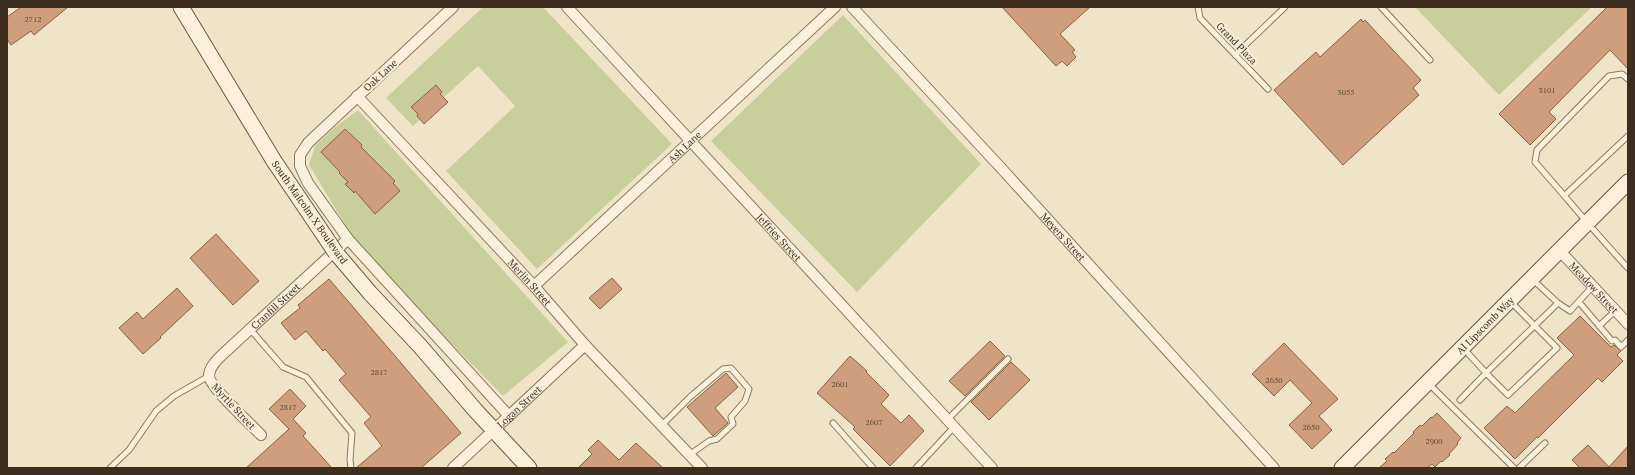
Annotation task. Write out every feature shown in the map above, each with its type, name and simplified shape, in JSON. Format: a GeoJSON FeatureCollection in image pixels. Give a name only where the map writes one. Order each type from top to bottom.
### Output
{"type":"FeatureCollection","features":[{"type":"Feature","properties":{"kind":"street","name":"South Malcolm X Boulevard"},"geometry":{"type":"LineString","coordinates":[[181,7],[286,179],[336,253],[476,411],[529,468]]}},
{"type":"Feature","properties":{"kind":"street","name":"Oak Lane"},"geometry":{"type":"LineString","coordinates":[[348,239],[308,183],[300,166],[302,151],[308,143],[357,96],[453,7]]}},
{"type":"Feature","properties":{"kind":"street","name":"Jeffries Street"},"geometry":{"type":"LineString","coordinates":[[567,7],[992,468]]}},
{"type":"Feature","properties":{"kind":"street","name":"Ash Lane"},"geometry":{"type":"LineString","coordinates":[[534,286],[689,140],[835,7]]}},
{"type":"Feature","properties":{"kind":"street","name":"Meyers Street"},"geometry":{"type":"LineString","coordinates":[[852,7],[1002,169],[1274,468]]}},
{"type":"Feature","properties":{"kind":"street","name":"Merlin Street"},"geometry":{"type":"LineString","coordinates":[[357,96],[534,286],[585,345],[702,468]]}},
{"type":"Feature","properties":{"kind":"street","name":"Al Lipscomb Way"},"geometry":{"type":"LineString","coordinates":[[1342,468],[1628,182]]}},
{"type":"Feature","properties":{"kind":"street","name":"Cranfill Street"},"geometry":{"type":"LineString","coordinates":[[209,376],[211,367],[223,354],[348,239]]}},
{"type":"Feature","properties":{"kind":"street"},"geometry":{"type":"LineString","coordinates":[[348,239],[509,416]]}},
{"type":"Feature","properties":{"kind":"street","name":"Meadow Street"},"geometry":{"type":"LineString","coordinates":[[1560,251],[1628,324]]}},
{"type":"Feature","properties":{"kind":"street","name":"Logan Street"},"geometry":{"type":"LineString","coordinates":[[453,468],[585,345]]}},
{"type":"Feature","properties":{"kind":"street","name":"Myrtle Street"},"geometry":{"type":"LineString","coordinates":[[209,376],[211,383],[261,435]]}},
{"type":"Feature","properties":{"kind":"lane","name":"Grand Plaza"},"geometry":{"type":"LineString","coordinates":[[1198,7],[1200,18],[1268,89]]}},
{"type":"Feature","properties":{"kind":"lane"},"geometry":{"type":"LineString","coordinates":[[1235,55],[1285,7]]}},
{"type":"Feature","properties":{"kind":"lane"},"geometry":{"type":"LineString","coordinates":[[1381,7],[1430,60]]}},
{"type":"Feature","properties":{"kind":"lane"},"geometry":{"type":"LineString","coordinates":[[1628,79],[1622,74],[1608,76],[1537,150],[1535,162],[1565,195],[1598,236],[1628,268]]}},
{"type":"Feature","properties":{"kind":"lane"},"geometry":{"type":"LineString","coordinates":[[1565,195],[1628,136]]}},
{"type":"Feature","properties":{"kind":"lane"},"geometry":{"type":"LineString","coordinates":[[1532,278],[1558,303],[1570,311],[1593,286]]}},
{"type":"Feature","properties":{"kind":"lane"},"geometry":{"type":"LineString","coordinates":[[1463,348],[1508,395],[1557,348],[1510,301]]}},
{"type":"Feature","properties":{"kind":"lane"},"geometry":{"type":"LineString","coordinates":[[1579,302],[1612,341],[1615,340],[1621,347],[1628,340]]}},
{"type":"Feature","properties":{"kind":"lane"},"geometry":{"type":"LineString","coordinates":[[1460,400],[1558,303]]}},
{"type":"Feature","properties":{"kind":"lane"},"geometry":{"type":"LineString","coordinates":[[1599,326],[1615,310]]}},
{"type":"Feature","properties":{"kind":"lane"},"geometry":{"type":"LineString","coordinates":[[250,329],[283,367],[306,377],[352,433],[350,460],[351,468]]}},
{"type":"Feature","properties":{"kind":"lane"},"geometry":{"type":"LineString","coordinates":[[916,468],[950,423],[1008,359]]}},
{"type":"Feature","properties":{"kind":"lane"},"geometry":{"type":"LineString","coordinates":[[661,426],[690,397],[724,369],[731,368],[749,389],[745,401],[731,416],[733,424],[717,439],[709,441],[689,455]]}},
{"type":"Feature","properties":{"kind":"lane"},"geometry":{"type":"LineString","coordinates":[[110,468],[129,450],[156,411],[174,396],[209,376]]}},
{"type":"Feature","properties":{"kind":"lane"},"geometry":{"type":"LineString","coordinates":[[1428,382],[1514,468]]}},
{"type":"Feature","properties":{"kind":"lane"},"geometry":{"type":"LineString","coordinates":[[833,423],[873,468]]}},
{"type":"Feature","properties":{"kind":"lane"},"geometry":{"type":"LineString","coordinates":[[1519,468],[1545,443]]}},
{"type":"Feature","properties":{"kind":"green space"},"geometry":{"type":"Polygon","coordinates":[[[483,7],[543,7],[672,144],[537,269],[446,171],[515,106],[478,66],[413,126],[386,98],[483,7]]]}},
{"type":"Feature","properties":{"kind":"green space"},"geometry":{"type":"Polygon","coordinates":[[[1415,7],[1592,7],[1499,95],[1415,7]]]}},
{"type":"Feature","properties":{"kind":"green space"},"geometry":{"type":"Polygon","coordinates":[[[843,15],[981,164],[857,292],[711,141],[843,15]]]}},
{"type":"Feature","properties":{"kind":"green space"},"geometry":{"type":"Polygon","coordinates":[[[358,110],[568,342],[503,396],[361,251],[309,165],[315,146],[334,128],[358,110]]]}},
{"type":"Feature","properties":{"kind":"building"},"geometry":{"type":"Polygon","coordinates":[[[21,7],[68,7],[34,35],[31,31],[11,45],[7,39],[7,17],[21,7]]]}},
{"type":"Feature","properties":{"kind":"building"},"geometry":{"type":"Polygon","coordinates":[[[1002,7],[1090,7],[1060,34],[1075,50],[1072,52],[1076,57],[1067,66],[1062,61],[1056,66],[1002,7]]]}},
{"type":"Feature","properties":{"kind":"building"},"geometry":{"type":"Polygon","coordinates":[[[1607,7],[1628,7],[1628,69],[1610,50],[1549,112],[1556,119],[1530,145],[1499,114],[1607,7]]]}},
{"type":"Feature","properties":{"kind":"building"},"geometry":{"type":"Polygon","coordinates":[[[1361,19],[1363,22],[1365,20],[1421,80],[1413,88],[1419,95],[1343,165],[1274,90],[1316,52],[1320,57],[1361,19]]]}},
{"type":"Feature","properties":{"kind":"building"},"geometry":{"type":"Polygon","coordinates":[[[436,85],[442,92],[440,94],[448,102],[424,124],[417,116],[418,114],[411,107],[436,85]]]}},
{"type":"Feature","properties":{"kind":"building"},"geometry":{"type":"Polygon","coordinates":[[[345,129],[395,181],[393,183],[400,191],[375,214],[355,191],[354,193],[345,184],[348,182],[321,152],[345,129]]]}},
{"type":"Feature","properties":{"kind":"building"},"geometry":{"type":"Polygon","coordinates":[[[216,234],[259,281],[233,305],[190,258],[216,234]]]}},
{"type":"Feature","properties":{"kind":"building"},"geometry":{"type":"Polygon","coordinates":[[[612,278],[622,289],[600,309],[589,298],[612,278]]]}},
{"type":"Feature","properties":{"kind":"building"},"geometry":{"type":"Polygon","coordinates":[[[329,279],[461,433],[421,468],[356,468],[382,446],[364,423],[371,417],[339,380],[346,374],[325,349],[323,351],[306,331],[295,340],[281,323],[300,308],[298,305],[329,279]]]}},
{"type":"Feature","properties":{"kind":"building"},"geometry":{"type":"Polygon","coordinates":[[[177,288],[193,306],[143,354],[119,328],[137,312],[143,319],[177,288]]]}},
{"type":"Feature","properties":{"kind":"building"},"geometry":{"type":"Polygon","coordinates":[[[1580,316],[1611,347],[1614,345],[1621,351],[1617,355],[1623,361],[1602,382],[1598,378],[1515,459],[1484,428],[1507,406],[1515,413],[1574,355],[1557,338],[1580,316]]]}},
{"type":"Feature","properties":{"kind":"building"},"geometry":{"type":"Polygon","coordinates":[[[990,341],[1005,356],[965,396],[949,381],[990,341]]]}},
{"type":"Feature","properties":{"kind":"building"},"geometry":{"type":"Polygon","coordinates":[[[1284,343],[1338,399],[1319,416],[1332,430],[1312,449],[1289,425],[1312,403],[1290,380],[1274,396],[1252,374],[1284,343]]]}},
{"type":"Feature","properties":{"kind":"building"},"geometry":{"type":"Polygon","coordinates":[[[850,356],[867,371],[866,372],[889,395],[881,404],[901,423],[909,415],[924,431],[890,466],[853,429],[855,427],[817,393],[850,356]]]}},
{"type":"Feature","properties":{"kind":"building"},"geometry":{"type":"Polygon","coordinates":[[[1011,362],[1030,380],[989,420],[971,402],[1011,362]]]}},
{"type":"Feature","properties":{"kind":"building"},"geometry":{"type":"Polygon","coordinates":[[[726,373],[738,387],[715,408],[728,423],[713,436],[687,407],[726,373]]]}},
{"type":"Feature","properties":{"kind":"building"},"geometry":{"type":"Polygon","coordinates":[[[290,389],[306,406],[293,419],[306,433],[303,436],[332,468],[246,468],[289,429],[269,409],[290,389]]]}},
{"type":"Feature","properties":{"kind":"building"},"geometry":{"type":"Polygon","coordinates":[[[1437,413],[1461,438],[1449,454],[1450,455],[1435,467],[1432,464],[1427,468],[1379,468],[1387,461],[1385,459],[1393,452],[1394,453],[1420,425],[1422,426],[1437,413]]]}},
{"type":"Feature","properties":{"kind":"building"},"geometry":{"type":"Polygon","coordinates":[[[598,440],[619,460],[636,443],[663,468],[578,468],[592,454],[588,450],[598,440]]]}},
{"type":"Feature","properties":{"kind":"building"},"geometry":{"type":"Polygon","coordinates":[[[1588,445],[1609,467],[1628,446],[1628,468],[1580,468],[1572,460],[1588,445]]]}}]}
